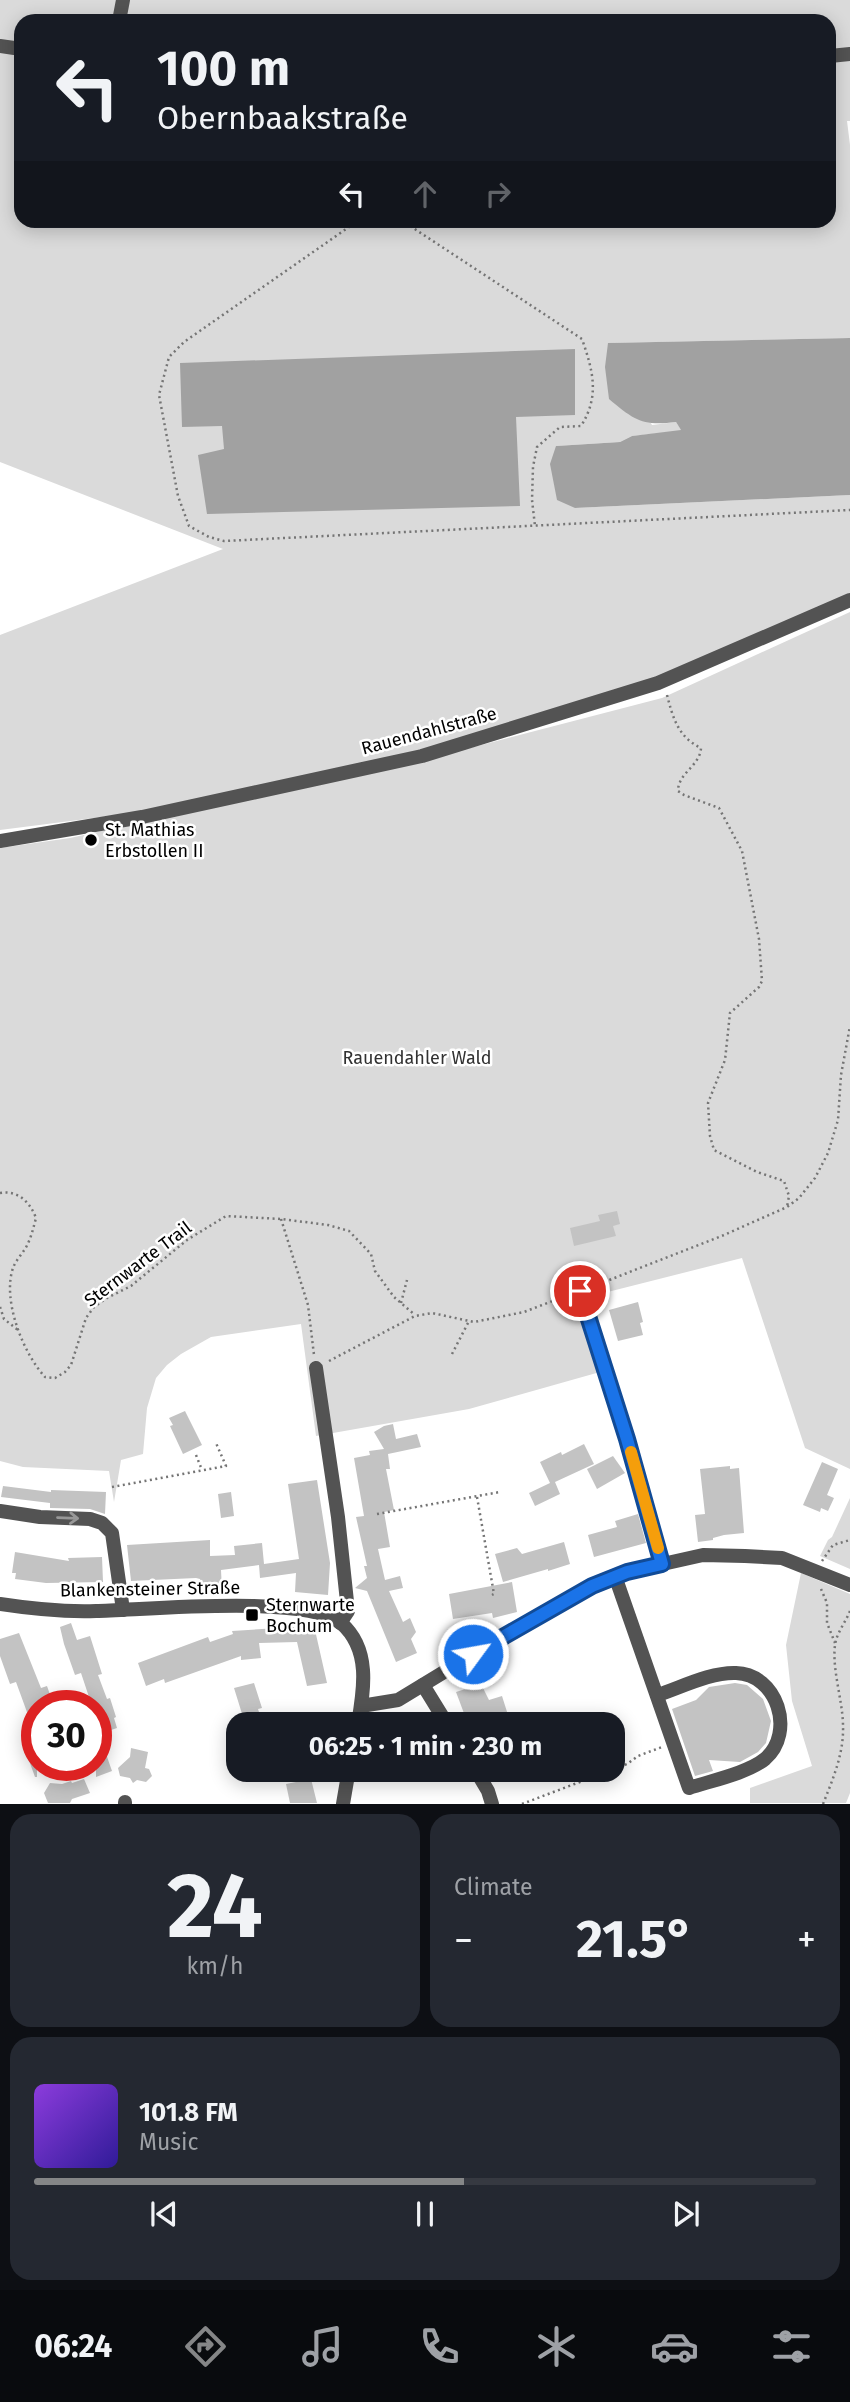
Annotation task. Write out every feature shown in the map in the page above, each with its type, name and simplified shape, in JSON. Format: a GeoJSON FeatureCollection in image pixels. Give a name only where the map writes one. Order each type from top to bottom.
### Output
{"type":"FeatureCollection","features":[{"type":"Feature","properties":{"kind":"street","name":"Rauendahlstraße"},"geometry":{"type":"LineString","coordinates":[[0,841],[142,817],[422,756],[664,681],[850,600]]}},
{"type":"Feature","properties":{"kind":"street"},"geometry":{"type":"LineString","coordinates":[[580,1291],[627,1439],[662,1564]]}},
{"type":"Feature","properties":{"kind":"street"},"geometry":{"type":"LineString","coordinates":[[316,1368],[326,1397],[348,1611],[340,1623],[358,1646],[361,1656],[363,1676],[360,1712]]}},
{"type":"Feature","properties":{"kind":"street"},"geometry":{"type":"LineString","coordinates":[[0,1511],[40,1517],[90,1519],[108,1527],[112,1533],[123,1610]]}},
{"type":"Feature","properties":{"kind":"street"},"geometry":{"type":"LineString","coordinates":[[361,1706],[398,1700],[518,1627],[592,1586],[615,1576],[662,1564],[703,1555],[782,1558],[850,1584]]}},
{"type":"Feature","properties":{"kind":"street"},"geometry":{"type":"LineString","coordinates":[[615,1576],[689,1788],[764,1760],[777,1742],[781,1721],[775,1697],[766,1685],[753,1677],[738,1672],[721,1674],[658,1695]]}},
{"type":"Feature","properties":{"kind":"street","name":"Blankensteiner Straße"},"geometry":{"type":"LineString","coordinates":[[0,1604],[70,1611],[252,1606],[305,1611],[340,1623]]}},
{"type":"Feature","properties":{"kind":"street"},"geometry":{"type":"LineString","coordinates":[[423,1685],[440,1712]]}},
{"type":"Feature","properties":{"kind":"street"},"geometry":{"type":"LineString","coordinates":[[343,1804],[347,1782]]}},
{"type":"Feature","properties":{"kind":"street"},"geometry":{"type":"LineString","coordinates":[[483,1782],[492,1804]]}},
{"type":"Feature","properties":{"kind":"path"},"geometry":{"type":"LineString","coordinates":[[348,228],[184,342],[169,357],[159,395],[178,496],[189,526],[209,537],[224,541],[850,510]]}},
{"type":"Feature","properties":{"kind":"path"},"geometry":{"type":"LineString","coordinates":[[413,228],[582,339],[590,363],[593,389],[590,411],[581,426],[560,427],[537,447],[533,467],[532,500],[535,526]]}},
{"type":"Feature","properties":{"kind":"path"},"geometry":{"type":"LineString","coordinates":[[664,681],[673,718],[680,732],[701,748],[699,758],[679,781],[678,791],[719,808],[742,851],[759,939],[762,981],[759,987],[730,1013],[725,1060],[708,1103],[711,1143],[714,1150],[757,1172],[784,1181],[789,1196],[787,1207]]}},
{"type":"Feature","properties":{"kind":"path"},"geometry":{"type":"LineString","coordinates":[[281,1219],[308,1305],[316,1368],[389,1327],[415,1316],[432,1313],[469,1321],[524,1312],[724,1235],[787,1207],[799,1198],[815,1178],[828,1153],[838,1120],[841,1075],[850,1026]]}},
{"type":"Feature","properties":{"kind":"path","name":"Sternwarte Trail"},"geometry":{"type":"LineString","coordinates":[[0,1193],[10,1191],[29,1203],[36,1218],[27,1246],[13,1268],[11,1300],[18,1331],[35,1367],[45,1377],[55,1378],[65,1373],[71,1365],[86,1318],[94,1307],[131,1286],[187,1240],[226,1216],[281,1219],[328,1225],[349,1231],[372,1254],[375,1271],[415,1316]]}},
{"type":"Feature","properties":{"kind":"path"},"geometry":{"type":"LineString","coordinates":[[401,1303],[407,1280]]}},
{"type":"Feature","properties":{"kind":"path"},"geometry":{"type":"LineString","coordinates":[[0,1307],[4,1319],[18,1331]]}},
{"type":"Feature","properties":{"kind":"path"},"geometry":{"type":"LineString","coordinates":[[452,1354],[469,1321]]}},
{"type":"Feature","properties":{"kind":"path"},"geometry":{"type":"LineString","coordinates":[[112,1487],[226,1466],[216,1443]]}},
{"type":"Feature","properties":{"kind":"path"},"geometry":{"type":"LineString","coordinates":[[196,1455],[202,1470]]}},
{"type":"Feature","properties":{"kind":"path"},"geometry":{"type":"LineString","coordinates":[[377,1514],[500,1492]]}},
{"type":"Feature","properties":{"kind":"path"},"geometry":{"type":"LineString","coordinates":[[477,1497],[494,1594],[492,1595]]}},
{"type":"Feature","properties":{"kind":"path"},"geometry":{"type":"LineString","coordinates":[[823,1804],[837,1766],[843,1732],[835,1643],[827,1623],[826,1599],[817,1582],[817,1571],[832,1545],[850,1540]]}},
{"type":"Feature","properties":{"kind":"path"},"geometry":{"type":"LineString","coordinates":[[835,1643],[850,1611]]}},
{"type":"Feature","properties":{"kind":"path"},"geometry":{"type":"LineString","coordinates":[[522,1804],[627,1764],[656,1749]]}},
{"type":"Feature","properties":{"kind":"green space"},"geometry":{"type":"Polygon","coordinates":[[[0,0],[850,0],[850,121],[847,121],[850,145],[850,338],[609,343],[652,425],[676,422],[682,431],[632,436],[620,442],[556,446],[575,508],[850,495],[850,594],[656,679],[415,752],[141,812],[0,830],[0,635],[223,549],[0,462],[0,0]]]}},
{"type":"Feature","properties":{"kind":"green space","name":"Rauendahler Wald"},"geometry":{"type":"Polygon","coordinates":[[[850,612],[850,1469],[805,1448],[742,1258],[580,1299],[600,1372],[469,1409],[316,1436],[301,1324],[211,1337],[167,1365],[156,1378],[147,1408],[143,1454],[121,1460],[114,1502],[109,1471],[23,1467],[0,1461],[0,848],[70,838],[424,760],[662,698],[850,612]]]}},
{"type":"Feature","properties":{"kind":"green space"},"geometry":{"type":"Polygon","coordinates":[[[850,1498],[850,1569],[820,1556],[850,1498]]]}},
{"type":"Feature","properties":{"kind":"green space"},"geometry":{"type":"Polygon","coordinates":[[[801,1573],[850,1594],[850,1793],[846,1803],[750,1803],[750,1788],[812,1766],[792,1701],[786,1645],[801,1573]]]}},
{"type":"Feature","properties":{"kind":"shaded area"},"geometry":{"type":"Polygon","coordinates":[[[850,338],[850,495],[575,508],[557,500],[550,464],[556,446],[620,442],[632,436],[681,430],[676,422],[655,423],[633,417],[609,399],[605,367],[608,343],[850,338]]]}},
{"type":"Feature","properties":{"kind":"shaded area"},"geometry":{"type":"Polygon","coordinates":[[[575,349],[575,415],[516,417],[520,506],[207,514],[198,455],[224,449],[222,426],[182,427],[180,363],[575,349]]]}},
{"type":"Feature","properties":{"kind":"building"},"geometry":{"type":"Polygon","coordinates":[[[617,1211],[620,1224],[613,1226],[616,1236],[574,1246],[570,1228],[600,1221],[598,1215],[617,1211]]]}},
{"type":"Feature","properties":{"kind":"building"},"geometry":{"type":"Polygon","coordinates":[[[638,1302],[643,1335],[618,1341],[609,1310],[638,1302]]]}},
{"type":"Feature","properties":{"kind":"building"},"geometry":{"type":"Polygon","coordinates":[[[185,1411],[202,1445],[183,1454],[169,1418],[185,1411]]]}},
{"type":"Feature","properties":{"kind":"building"},"geometry":{"type":"Polygon","coordinates":[[[393,1424],[396,1439],[417,1434],[421,1447],[388,1454],[390,1469],[386,1469],[394,1510],[384,1512],[390,1547],[378,1549],[385,1580],[400,1576],[403,1588],[389,1591],[403,1622],[410,1618],[416,1632],[411,1639],[417,1653],[396,1662],[367,1591],[355,1588],[367,1578],[364,1566],[367,1566],[356,1517],[364,1516],[354,1458],[370,1455],[369,1451],[384,1449],[374,1432],[393,1424]]]}},
{"type":"Feature","properties":{"kind":"building"},"geometry":{"type":"Polygon","coordinates":[[[584,1444],[594,1464],[555,1482],[560,1494],[535,1506],[529,1493],[550,1483],[540,1462],[584,1444]]]}},
{"type":"Feature","properties":{"kind":"building"},"geometry":{"type":"Polygon","coordinates":[[[613,1456],[625,1473],[597,1489],[587,1469],[613,1456]]]}},
{"type":"Feature","properties":{"kind":"building"},"geometry":{"type":"Polygon","coordinates":[[[822,1462],[838,1469],[827,1495],[834,1498],[828,1511],[821,1508],[820,1512],[803,1505],[822,1462]]]}},
{"type":"Feature","properties":{"kind":"building"},"geometry":{"type":"Polygon","coordinates":[[[730,1466],[730,1469],[739,1468],[744,1533],[698,1542],[695,1515],[705,1514],[700,1469],[730,1466]]]}},
{"type":"Feature","properties":{"kind":"building"},"geometry":{"type":"Polygon","coordinates":[[[317,1480],[330,1563],[328,1595],[295,1592],[296,1573],[260,1578],[259,1565],[221,1570],[222,1590],[200,1590],[200,1579],[196,1578],[131,1581],[127,1545],[210,1540],[210,1556],[235,1555],[234,1546],[262,1543],[264,1564],[299,1559],[288,1484],[317,1480]]]}},
{"type":"Feature","properties":{"kind":"building"},"geometry":{"type":"Polygon","coordinates":[[[3,1486],[51,1492],[106,1492],[105,1514],[90,1509],[50,1508],[50,1503],[1,1497],[3,1486]]]}},
{"type":"Feature","properties":{"kind":"building"},"geometry":{"type":"Polygon","coordinates":[[[231,1492],[234,1516],[221,1518],[218,1494],[231,1492]]]}},
{"type":"Feature","properties":{"kind":"building"},"geometry":{"type":"Polygon","coordinates":[[[638,1514],[646,1543],[594,1557],[588,1535],[617,1527],[615,1521],[638,1514]]]}},
{"type":"Feature","properties":{"kind":"building"},"geometry":{"type":"Polygon","coordinates":[[[564,1542],[570,1564],[503,1582],[495,1554],[517,1548],[522,1554],[564,1542]]]}},
{"type":"Feature","properties":{"kind":"building"},"geometry":{"type":"Polygon","coordinates":[[[15,1552],[69,1561],[68,1558],[102,1557],[103,1582],[46,1583],[15,1579],[16,1573],[12,1573],[15,1552]]]}},
{"type":"Feature","properties":{"kind":"building"},"geometry":{"type":"Polygon","coordinates":[[[512,1582],[517,1612],[493,1618],[492,1613],[453,1619],[449,1594],[512,1582]]]}},
{"type":"Feature","properties":{"kind":"building"},"geometry":{"type":"Polygon","coordinates":[[[71,1623],[77,1640],[90,1636],[102,1674],[98,1675],[104,1690],[87,1690],[81,1673],[75,1675],[60,1627],[71,1623]]]}},
{"type":"Feature","properties":{"kind":"building"},"geometry":{"type":"Polygon","coordinates":[[[294,1627],[295,1633],[315,1630],[327,1683],[307,1686],[297,1642],[259,1643],[261,1658],[241,1660],[241,1656],[165,1683],[164,1679],[146,1686],[138,1663],[208,1637],[210,1642],[233,1634],[232,1631],[294,1627]]]}},
{"type":"Feature","properties":{"kind":"building"},"geometry":{"type":"Polygon","coordinates":[[[19,1633],[41,1688],[47,1686],[48,1690],[21,1690],[21,1696],[16,1682],[10,1684],[0,1656],[0,1639],[19,1633]]]}},
{"type":"Feature","properties":{"kind":"building"},"geometry":{"type":"Polygon","coordinates":[[[254,1683],[262,1708],[258,1709],[259,1712],[241,1712],[234,1688],[254,1683]]]}},
{"type":"Feature","properties":{"kind":"building"},"geometry":{"type":"Polygon","coordinates":[[[735,1683],[747,1685],[763,1699],[771,1721],[766,1743],[758,1752],[740,1762],[709,1760],[713,1771],[695,1776],[672,1709],[696,1700],[709,1687],[735,1683]]]}},
{"type":"Feature","properties":{"kind":"building"},"geometry":{"type":"Polygon","coordinates":[[[481,1684],[489,1700],[502,1696],[507,1712],[464,1712],[456,1692],[481,1684]]]}},
{"type":"Feature","properties":{"kind":"building"},"geometry":{"type":"Polygon","coordinates":[[[112,1704],[116,1717],[117,1728],[112,1730],[112,1704]]]}},
{"type":"Feature","properties":{"kind":"building"},"geometry":{"type":"Polygon","coordinates":[[[131,1748],[148,1752],[145,1768],[149,1769],[152,1776],[146,1782],[137,1780],[133,1783],[130,1778],[120,1776],[118,1768],[130,1757],[131,1748]]]}},
{"type":"Feature","properties":{"kind":"building"},"geometry":{"type":"Polygon","coordinates":[[[85,1781],[90,1793],[72,1799],[70,1803],[48,1803],[44,1793],[50,1783],[85,1781]]]}},
{"type":"Feature","properties":{"kind":"building"},"geometry":{"type":"Polygon","coordinates":[[[312,1782],[317,1803],[290,1803],[286,1784],[312,1782]]]}},
{"type":"Feature","properties":{"kind":"slow traffic"},"geometry":{"type":"LineString","coordinates":[[631,1452],[658,1548]]}},
{"type":"Feature","properties":{"kind":"place","name":"St. Mathias Erbstollen II"},"geometry":{"type":"Point","coordinates":[91,840]}},
{"type":"Feature","properties":{"kind":"place","name":"Sternwarte Bochum"},"geometry":{"type":"Point","coordinates":[252,1615]}},
{"type":"Feature","properties":{"kind":"route"},"geometry":{"type":"LineString","coordinates":[[473,1654],[592,1586],[627,1572],[662,1564],[627,1439],[580,1291]]}}]}
